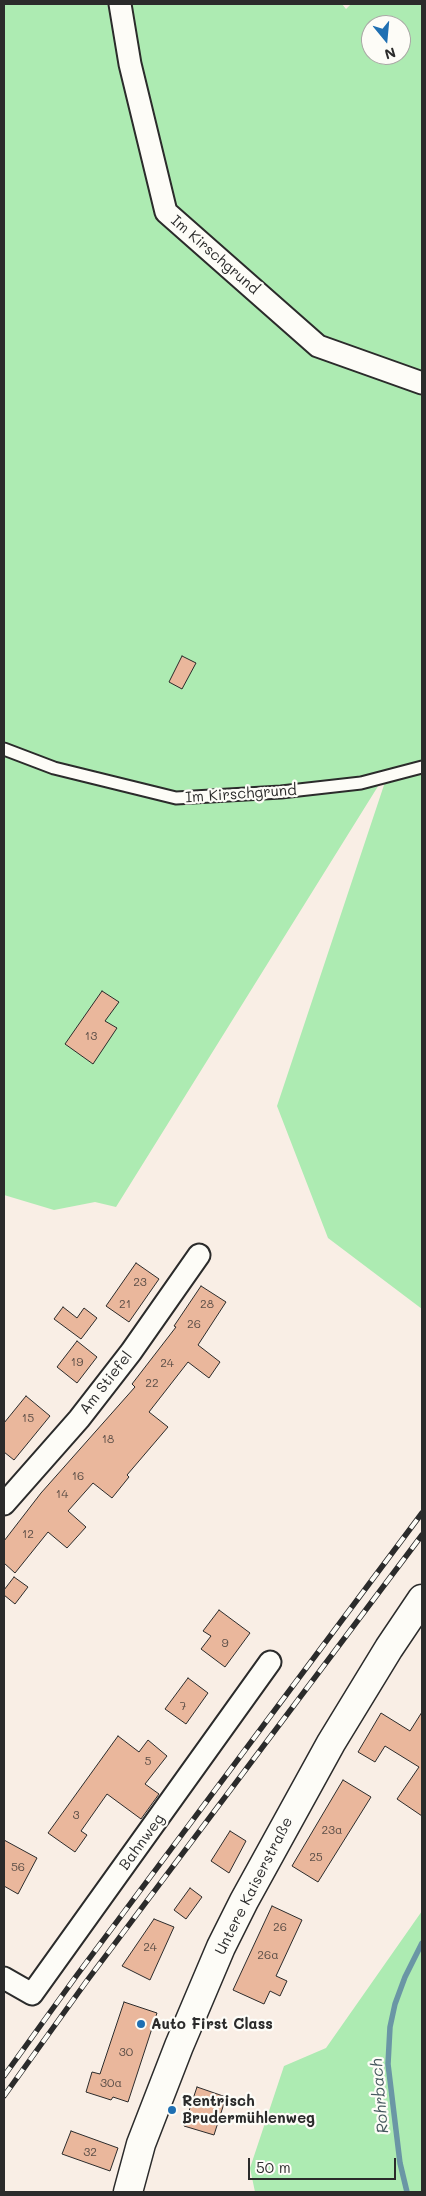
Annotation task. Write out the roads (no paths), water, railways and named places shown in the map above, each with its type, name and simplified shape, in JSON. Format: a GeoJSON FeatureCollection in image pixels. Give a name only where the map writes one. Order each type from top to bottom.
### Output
{"type":"FeatureCollection","features":[{"type":"Feature","properties":{"kind":"main road","name":"Untere Kaiserstraße"},"geometry":{"type":"LineString","coordinates":[[128,2192],[144,2138],[179,2046],[203,1987],[240,1908],[331,1743],[389,1648],[422,1599]]}},
{"type":"Feature","properties":{"kind":"street","name":"Im Kirschgrund"},"geometry":{"type":"LineString","coordinates":[[120,4],[130,64],[166,212],[318,346],[422,383]]}},
{"type":"Feature","properties":{"kind":"street","name":"Am Stiefel"},"geometry":{"type":"LineString","coordinates":[[4,1504],[79,1419],[131,1352],[199,1255]]}},
{"type":"Feature","properties":{"kind":"street","name":"Bahnweg"},"geometry":{"type":"LineString","coordinates":[[4,1978],[32,1994],[270,1662]]}},
{"type":"Feature","properties":{"kind":"lane","name":"Im Kirschgrund"},"geometry":{"type":"LineString","coordinates":[[4,749],[54,768],[176,798],[281,792],[361,783],[422,767]]}},
{"type":"Feature","properties":{"kind":"waterway","name":"Rohrbach"},"geometry":{"type":"LineString","coordinates":[[407,2192],[400,2163],[388,2064],[390,2027],[395,2004],[405,1977],[422,1943]]}},
{"type":"Feature","properties":{"kind":"railway"},"geometry":{"type":"LineString","coordinates":[[4,2076],[77,1975],[422,1513]]}},
{"type":"Feature","properties":{"kind":"railway"},"geometry":{"type":"LineString","coordinates":[[4,2096],[86,1982],[422,1535]]}},
{"type":"Feature","properties":{"kind":"place","name":"Auto First Class"},"geometry":{"type":"Point","coordinates":[141,2024]}},
{"type":"Feature","properties":{"kind":"place","name":"Rentrisch Brudermühlenweg"},"geometry":{"type":"Point","coordinates":[172,2110]}}]}
